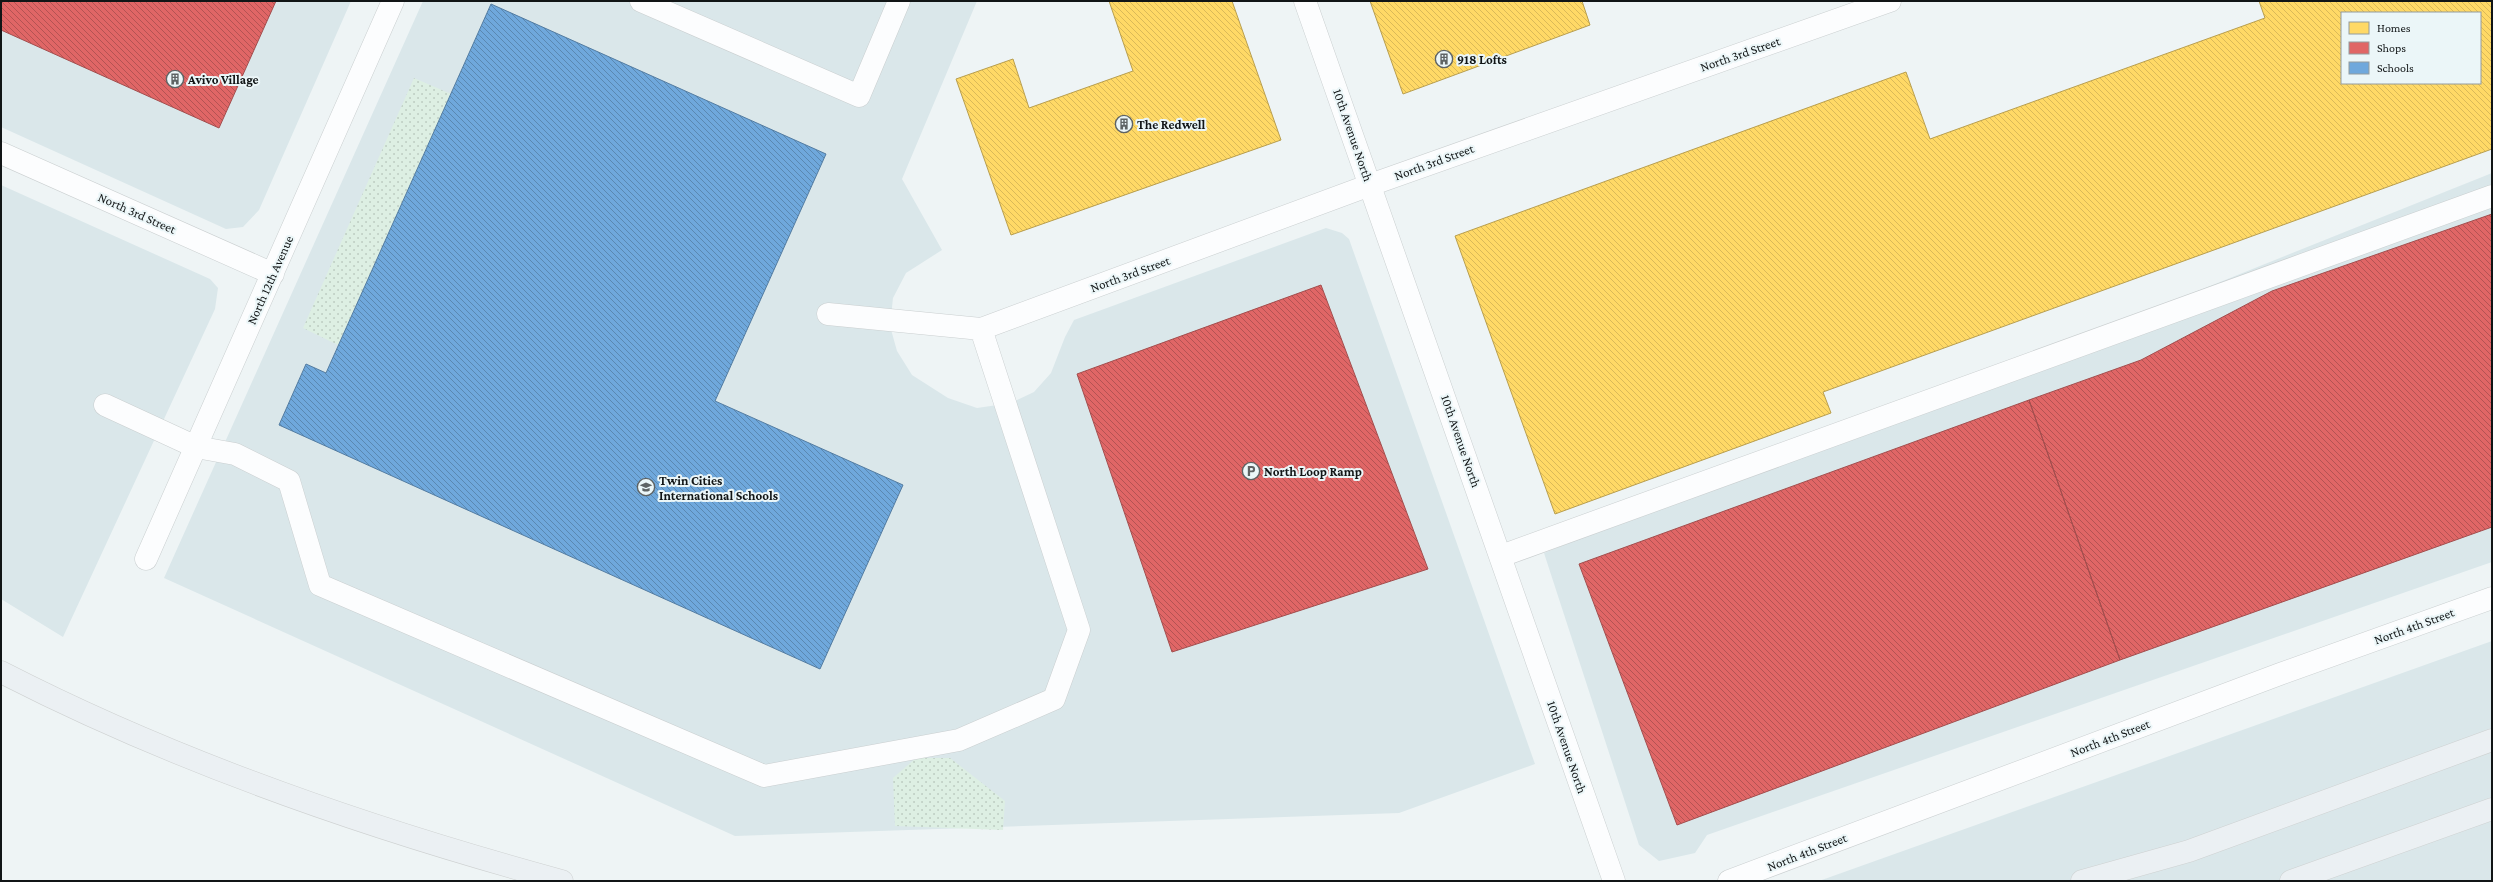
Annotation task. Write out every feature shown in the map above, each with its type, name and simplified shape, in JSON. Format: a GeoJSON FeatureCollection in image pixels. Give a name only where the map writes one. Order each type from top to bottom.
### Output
{"type":"FeatureCollection","features":[{"type":"Feature","properties":{"kind":"highway"},"geometry":{"type":"LineString","coordinates":[[1,672],[94,716],[258,784],[435,845],[562,881]]}},
{"type":"Feature","properties":{"kind":"highway"},"geometry":{"type":"LineString","coordinates":[[2082,881],[2190,851],[2492,740]]}},
{"type":"Feature","properties":{"kind":"highway"},"geometry":{"type":"LineString","coordinates":[[2290,881],[2492,809]]}},
{"type":"Feature","properties":{"kind":"street","name":"North 12th Avenue"},"geometry":{"type":"LineString","coordinates":[[146,559],[393,1]]}},
{"type":"Feature","properties":{"kind":"street"},"geometry":{"type":"LineString","coordinates":[[641,1],[859,96],[899,1]]}},
{"type":"Feature","properties":{"kind":"street","name":"10th Avenue North"},"geometry":{"type":"LineString","coordinates":[[1305,1],[1614,881]]}},
{"type":"Feature","properties":{"kind":"street","name":"North 3rd Street"},"geometry":{"type":"LineString","coordinates":[[981,329],[1370,185],[1890,1]]}},
{"type":"Feature","properties":{"kind":"street","name":"North 3rd Street"},"geometry":{"type":"LineString","coordinates":[[1,153],[273,274]]}},
{"type":"Feature","properties":{"kind":"street"},"geometry":{"type":"LineString","coordinates":[[1501,556],[2492,196]]}},
{"type":"Feature","properties":{"kind":"street"},"geometry":{"type":"LineString","coordinates":[[105,405],[196,447],[235,454],[289,481],[320,585],[764,776],[960,740],[1054,699],[1079,630],[981,329],[828,314]]}},
{"type":"Feature","properties":{"kind":"street","name":"North 4th Street"},"geometry":{"type":"LineString","coordinates":[[1729,881],[2273,677],[2492,598]]}},
{"type":"Feature","properties":{"kind":"shaded area"},"geometry":{"type":"Polygon","coordinates":[[[1,1],[351,1],[259,210],[243,227],[226,229],[1,127],[1,1]]]}},
{"type":"Feature","properties":{"kind":"shaded area","name":"Twin Cities International Schools"},"geometry":{"type":"Polygon","coordinates":[[[423,1],[977,1],[902,179],[942,250],[906,273],[893,298],[890,326],[897,351],[912,375],[948,398],[977,408],[1011,403],[1034,392],[1051,373],[1065,337],[1074,320],[1326,228],[1342,233],[1349,239],[1535,764],[1399,813],[735,836],[164,578],[423,1]]]}},
{"type":"Feature","properties":{"kind":"shaded area"},"geometry":{"type":"Polygon","coordinates":[[[2492,173],[2492,562],[1707,835],[1695,853],[1659,861],[1639,845],[1544,553],[2492,173]]]}},
{"type":"Feature","properties":{"kind":"shaded area"},"geometry":{"type":"Polygon","coordinates":[[[1,185],[210,279],[218,288],[215,309],[63,637],[1,599],[1,185]]]}},
{"type":"Feature","properties":{"kind":"shaded area"},"geometry":{"type":"Polygon","coordinates":[[[2492,641],[2492,881],[1819,881],[2492,641]]]}},
{"type":"Feature","properties":{"kind":"green space"},"geometry":{"type":"Polygon","coordinates":[[[414,78],[451,94],[338,345],[303,328],[414,78]]]}},
{"type":"Feature","properties":{"kind":"green space"},"geometry":{"type":"Polygon","coordinates":[[[916,758],[950,758],[1005,801],[1003,830],[895,826],[893,778],[916,758]]]}},
{"type":"Feature","properties":{"kind":"building: Homes","name":"The Redwell"},"geometry":{"type":"Polygon","coordinates":[[[1109,1],[1232,1],[1281,140],[1011,235],[956,79],[1013,59],[1029,108],[1133,71],[1109,1]]]}},
{"type":"Feature","properties":{"kind":"building: Homes","name":"918 Lofts"},"geometry":{"type":"Polygon","coordinates":[[[1370,1],[1582,1],[1590,25],[1403,94],[1370,1]]]}},
{"type":"Feature","properties":{"kind":"building: Homes"},"geometry":{"type":"Polygon","coordinates":[[[2259,1],[2492,1],[2492,149],[1823,392],[1831,413],[1555,514],[1455,236],[1906,72],[1930,139],[2265,18],[2259,1]]]}},
{"type":"Feature","properties":{"kind":"building: Shops","name":"Avivo Village"},"geometry":{"type":"Polygon","coordinates":[[[1,1],[276,1],[219,128],[1,30],[1,1]]]}},
{"type":"Feature","properties":{"kind":"building: Shops"},"geometry":{"type":"Polygon","coordinates":[[[2492,214],[2492,527],[2120,660],[2029,400],[2141,360],[2272,291],[2492,214]]]}},
{"type":"Feature","properties":{"kind":"building: Shops","name":"North Loop Ramp"},"geometry":{"type":"Polygon","coordinates":[[[1321,285],[1428,569],[1172,652],[1077,374],[1321,285]]]}},
{"type":"Feature","properties":{"kind":"building: Shops"},"geometry":{"type":"Polygon","coordinates":[[[2029,400],[2120,660],[1677,825],[1579,564],[2029,400]]]}},
{"type":"Feature","properties":{"kind":"building: Schools"},"geometry":{"type":"Polygon","coordinates":[[[491,4],[826,154],[715,401],[903,485],[820,669],[279,425],[306,364],[326,373],[491,4]]]}},
{"type":"Feature","properties":{"kind":"place","name":"918 Lofts"},"geometry":{"type":"Point","coordinates":[1444,59]}},
{"type":"Feature","properties":{"kind":"place","name":"Avivo Village"},"geometry":{"type":"Point","coordinates":[175,79]}},
{"type":"Feature","properties":{"kind":"place","name":"The Redwell"},"geometry":{"type":"Point","coordinates":[1124,124]}},
{"type":"Feature","properties":{"kind":"place","name":"North Loop Ramp"},"geometry":{"type":"Point","coordinates":[1251,471]}},
{"type":"Feature","properties":{"kind":"place","name":"Twin Cities International Schools"},"geometry":{"type":"Point","coordinates":[646,487]}}]}
